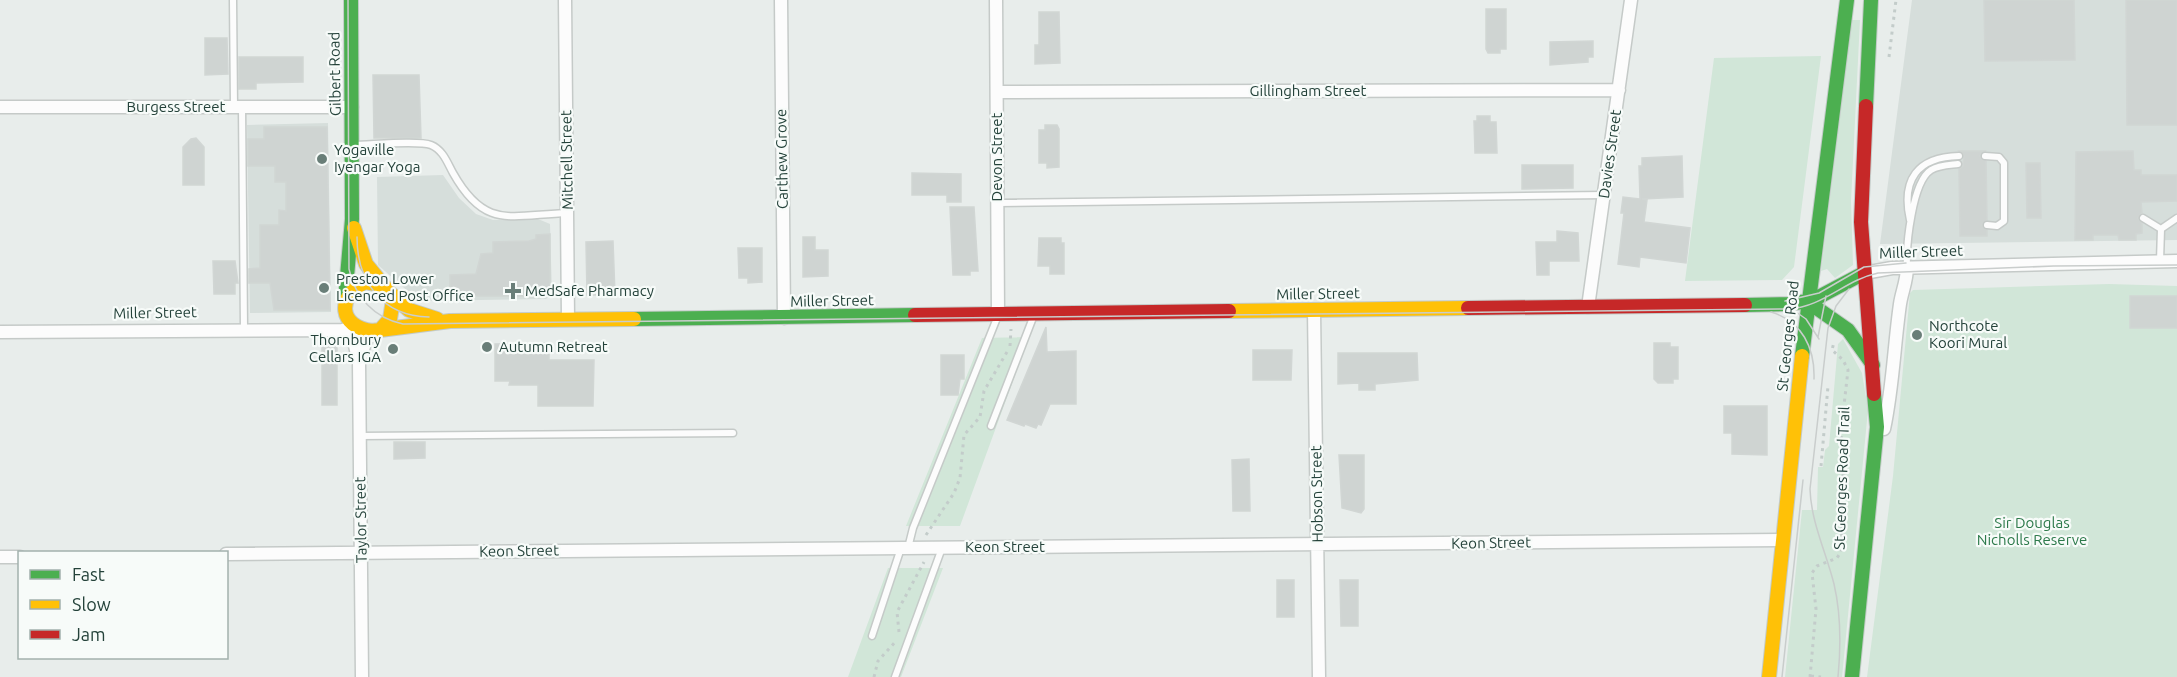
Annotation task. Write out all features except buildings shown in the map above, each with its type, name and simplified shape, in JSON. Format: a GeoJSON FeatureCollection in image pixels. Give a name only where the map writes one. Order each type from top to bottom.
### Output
{"type":"FeatureCollection","features":[{"type":"Feature","properties":{"kind":"main road","name":"Gilbert Road"},"geometry":{"type":"LineString","coordinates":[[345,303],[352,220],[351,0]]}},
{"type":"Feature","properties":{"kind":"main road","name":"St Georges Road"},"geometry":{"type":"LineString","coordinates":[[1769,677],[1808,302],[1847,0]]}},
{"type":"Feature","properties":{"kind":"main road"},"geometry":{"type":"LineString","coordinates":[[1852,677],[1877,427],[1874,367],[1864,273],[1861,206],[1871,0]]}},
{"type":"Feature","properties":{"kind":"main road","name":"Gilbert Road"},"geometry":{"type":"LineString","coordinates":[[352,220],[366,264],[389,291]]}},
{"type":"Feature","properties":{"kind":"main road","name":"Miller Street"},"geometry":{"type":"LineString","coordinates":[[379,329],[450,321],[1783,304],[1808,302],[1864,273]]}},
{"type":"Feature","properties":{"kind":"main road"},"geometry":{"type":"LineString","coordinates":[[366,282],[378,283],[389,291],[394,301],[393,314],[379,329],[356,327],[347,317],[345,303],[355,286],[366,282]]}},
{"type":"Feature","properties":{"kind":"main road","name":"Miller Street"},"geometry":{"type":"LineString","coordinates":[[389,291],[409,310],[426,317],[450,321]]}},
{"type":"Feature","properties":{"kind":"main road"},"geometry":{"type":"LineString","coordinates":[[1808,302],[1848,330],[1874,367]]}},
{"type":"Feature","properties":{"kind":"street","name":"Mitchell Street"},"geometry":{"type":"LineString","coordinates":[[565,0],[568,319]]}},
{"type":"Feature","properties":{"kind":"street","name":"Carthew Grove"},"geometry":{"type":"LineString","coordinates":[[781,0],[784,318]]}},
{"type":"Feature","properties":{"kind":"street","name":"Devon Street"},"geometry":{"type":"LineString","coordinates":[[996,0],[998,314]]}},
{"type":"Feature","properties":{"kind":"street","name":"Davies Street"},"geometry":{"type":"LineString","coordinates":[[1588,307],[1631,0]]}},
{"type":"Feature","properties":{"kind":"street","name":"Gillingham Street"},"geometry":{"type":"LineString","coordinates":[[997,92],[1619,90]]}},
{"type":"Feature","properties":{"kind":"street","name":"Burgess Street"},"geometry":{"type":"LineString","coordinates":[[0,107],[352,107]]}},
{"type":"Feature","properties":{"kind":"street","name":"Miller Street"},"geometry":{"type":"LineString","coordinates":[[1864,273],[1877,269],[1907,267],[2177,261]]}},
{"type":"Feature","properties":{"kind":"street"},"geometry":{"type":"LineString","coordinates":[[1874,471],[1892,391],[1900,303],[1906,284],[1907,267]]}},
{"type":"Feature","properties":{"kind":"street","name":"Miller Street"},"geometry":{"type":"LineString","coordinates":[[311,328],[339,319],[345,303]]}},
{"type":"Feature","properties":{"kind":"street","name":"Hobson Street"},"geometry":{"type":"LineString","coordinates":[[1314,311],[1319,677]]}},
{"type":"Feature","properties":{"kind":"street","name":"Miller Street"},"geometry":{"type":"LineString","coordinates":[[0,332],[311,328],[342,330],[356,327]]}},
{"type":"Feature","properties":{"kind":"street","name":"Taylor Street"},"geometry":{"type":"LineString","coordinates":[[356,327],[353,336],[359,363],[362,677]]}},
{"type":"Feature","properties":{"kind":"street","name":"Taylor Street"},"geometry":{"type":"LineString","coordinates":[[359,363],[366,340],[379,329]]}},
{"type":"Feature","properties":{"kind":"street","name":"Keon Street"},"geometry":{"type":"LineString","coordinates":[[228,554],[1783,540]]}},
{"type":"Feature","properties":{"kind":"street"},"geometry":{"type":"LineString","coordinates":[[0,557],[18,556]]}},
{"type":"Feature","properties":{"kind":"lane"},"geometry":{"type":"LineString","coordinates":[[232,0],[238,107],[244,329]]}},
{"type":"Feature","properties":{"kind":"lane"},"geometry":{"type":"LineString","coordinates":[[352,145],[429,144],[441,151],[476,206],[487,212],[507,215],[567,213]]}},
{"type":"Feature","properties":{"kind":"lane"},"geometry":{"type":"LineString","coordinates":[[1907,267],[1910,221],[1907,197],[1911,182],[1919,168],[1933,159],[1959,156]]}},
{"type":"Feature","properties":{"kind":"lane"},"geometry":{"type":"LineString","coordinates":[[1985,156],[1999,157],[2004,163],[2004,221],[1997,226],[1987,225]]}},
{"type":"Feature","properties":{"kind":"lane"},"geometry":{"type":"LineString","coordinates":[[1910,221],[1920,187],[1927,173],[1939,167],[1959,164]]}},
{"type":"Feature","properties":{"kind":"lane"},"geometry":{"type":"LineString","coordinates":[[998,202],[1604,195]]}},
{"type":"Feature","properties":{"kind":"lane"},"geometry":{"type":"LineString","coordinates":[[2143,218],[2161,229]]}},
{"type":"Feature","properties":{"kind":"lane"},"geometry":{"type":"LineString","coordinates":[[2161,229],[2177,218]]}},
{"type":"Feature","properties":{"kind":"lane"},"geometry":{"type":"LineString","coordinates":[[2160,261],[2161,229]]}},
{"type":"Feature","properties":{"kind":"lane"},"geometry":{"type":"LineString","coordinates":[[872,636],[998,314]]}},
{"type":"Feature","properties":{"kind":"lane"},"geometry":{"type":"LineString","coordinates":[[991,426],[1035,315]]}},
{"type":"Feature","properties":{"kind":"lane"},"geometry":{"type":"LineString","coordinates":[[360,436],[733,433]]}},
{"type":"Feature","properties":{"kind":"lane"},"geometry":{"type":"LineString","coordinates":[[895,677],[942,547]]}},
{"type":"Feature","properties":{"kind":"path"},"geometry":{"type":"LineString","coordinates":[[874,677],[878,662],[898,638],[897,612],[925,561],[928,529],[954,493],[960,478],[964,435],[980,417],[984,391],[1010,347]]}},
{"type":"Feature","properties":{"kind":"path","name":"St Georges Road Trail"},"geometry":{"type":"LineString","coordinates":[[1811,676],[1816,609],[1812,573],[1817,566],[1837,558],[1840,552],[1844,491],[1841,421],[1848,370]]}},
{"type":"Feature","properties":{"kind":"path"},"geometry":{"type":"LineString","coordinates":[[1821,466],[1828,386]]}},
{"type":"Feature","properties":{"kind":"path"},"geometry":{"type":"LineString","coordinates":[[1811,676],[1821,677]]}},
{"type":"Feature","properties":{"kind":"shaded area"},"geometry":{"type":"Polygon","coordinates":[[[1912,0],[2177,0],[2177,240],[1880,244],[1912,0]]]}},
{"type":"Feature","properties":{"kind":"shaded area"},"geometry":{"type":"Polygon","coordinates":[[[328,123],[331,312],[250,313],[247,125],[328,123]]]}},
{"type":"Feature","properties":{"kind":"shaded area"},"geometry":{"type":"Polygon","coordinates":[[[443,175],[459,198],[476,214],[493,220],[538,219],[550,224],[552,295],[546,299],[419,301],[378,265],[377,177],[443,175]]]}},
{"type":"Feature","properties":{"kind":"green space"},"geometry":{"type":"Polygon","coordinates":[[[1852,20],[1860,20],[1851,201],[1853,265],[1835,278],[1827,269],[1821,271],[1852,20]]]}},
{"type":"Feature","properties":{"kind":"green space"},"geometry":{"type":"Polygon","coordinates":[[[1821,56],[1794,267],[1782,280],[1685,281],[1714,58],[1821,56]]]}},
{"type":"Feature","properties":{"kind":"green space","name":"Sir Douglas Nicholls Reserve"},"geometry":{"type":"Polygon","coordinates":[[[2109,284],[2177,286],[2177,677],[1867,677],[1893,476],[1910,293],[1913,290],[2109,284]]]}},
{"type":"Feature","properties":{"kind":"green space"},"geometry":{"type":"Polygon","coordinates":[[[1029,337],[960,526],[906,526],[982,338],[1029,337]]]}},
{"type":"Feature","properties":{"kind":"green space"},"geometry":{"type":"Polygon","coordinates":[[[1843,339],[1862,373],[1868,410],[1842,677],[1785,677],[1802,510],[1817,510],[1818,467],[1823,467],[1825,450],[1829,446],[1838,344],[1843,339]]]}},
{"type":"Feature","properties":{"kind":"green space"},"geometry":{"type":"Polygon","coordinates":[[[888,568],[943,568],[901,677],[848,677],[888,568]]]}},
{"type":"Feature","properties":{"kind":"tram line"},"geometry":{"type":"LineString","coordinates":[[348,0],[349,269],[356,289],[367,305],[383,317],[403,324],[1789,309],[1813,304],[1855,281],[1878,273],[2054,266],[2177,265]]}},
{"type":"Feature","properties":{"kind":"tram line"},"geometry":{"type":"LineString","coordinates":[[357,237],[362,268],[375,294],[398,310],[429,317]]}},
{"type":"Feature","properties":{"kind":"tram line"},"geometry":{"type":"LineString","coordinates":[[1785,301],[1819,293],[1864,267],[1906,263]]}},
{"type":"Feature","properties":{"kind":"tram line"},"geometry":{"type":"LineString","coordinates":[[1838,677],[1840,654],[1838,607],[1831,572],[1816,525],[1810,489],[1828,328],[1836,306],[1849,289]]}},
{"type":"Feature","properties":{"kind":"tram line"},"geometry":{"type":"LineString","coordinates":[[1818,337],[1826,296]]}},
{"type":"Feature","properties":{"kind":"tram line"},"geometry":{"type":"LineString","coordinates":[[1789,307],[1806,319],[1819,339]]}},
{"type":"Feature","properties":{"kind":"tram line"},"geometry":{"type":"LineString","coordinates":[[1771,312],[1791,322],[1805,337],[1812,357],[1814,379]]}},
{"type":"Feature","properties":{"kind":"tram line"},"geometry":{"type":"LineString","coordinates":[[1782,677],[1803,480]]}},
{"type":"Feature","properties":{"kind":"traffic: fast"},"geometry":{"type":"LineString","coordinates":[[345,300],[352,219],[351,0]]}},
{"type":"Feature","properties":{"kind":"traffic: fast"},"geometry":{"type":"LineString","coordinates":[[1802,356],[1847,0]]}},
{"type":"Feature","properties":{"kind":"traffic: fast"},"geometry":{"type":"LineString","coordinates":[[1866,106],[1871,0]]}},
{"type":"Feature","properties":{"kind":"traffic: fast"},"geometry":{"type":"LineString","coordinates":[[1745,305],[1789,304],[1813,300],[1864,273]]}},
{"type":"Feature","properties":{"kind":"traffic: fast"},"geometry":{"type":"LineString","coordinates":[[1808,302],[1848,330],[1873,365]]}},
{"type":"Feature","properties":{"kind":"traffic: fast"},"geometry":{"type":"LineString","coordinates":[[634,319],[915,315]]}},
{"type":"Feature","properties":{"kind":"traffic: fast"},"geometry":{"type":"LineString","coordinates":[[1852,677],[1877,427],[1874,394]]}},
{"type":"Feature","properties":{"kind":"traffic: slow"},"geometry":{"type":"LineString","coordinates":[[354,228],[366,264],[385,287]]}},
{"type":"Feature","properties":{"kind":"traffic: slow"},"geometry":{"type":"LineString","coordinates":[[382,328],[390,319],[393,300],[382,285],[365,282],[349,295],[345,311],[353,324],[372,331],[450,321],[634,319]]}},
{"type":"Feature","properties":{"kind":"traffic: slow"},"geometry":{"type":"LineString","coordinates":[[390,293],[409,310],[437,319]]}},
{"type":"Feature","properties":{"kind":"traffic: slow"},"geometry":{"type":"LineString","coordinates":[[1229,311],[1468,308]]}},
{"type":"Feature","properties":{"kind":"traffic: slow"},"geometry":{"type":"LineString","coordinates":[[1769,677],[1802,356]]}},
{"type":"Feature","properties":{"kind":"traffic: jam"},"geometry":{"type":"LineString","coordinates":[[1866,106],[1861,222],[1874,394]]}},
{"type":"Feature","properties":{"kind":"traffic: jam"},"geometry":{"type":"LineString","coordinates":[[1468,308],[1745,305]]}},
{"type":"Feature","properties":{"kind":"traffic: jam"},"geometry":{"type":"LineString","coordinates":[[915,315],[1229,311]]}},
{"type":"Feature","properties":{"kind":"place","name":"Yogaville Iyengar Yoga"},"geometry":{"type":"Point","coordinates":[322,159]}},
{"type":"Feature","properties":{"kind":"place","name":"Preston Lower Licenced Post Office"},"geometry":{"type":"Point","coordinates":[324,288]}},
{"type":"Feature","properties":{"kind":"place","name":"MedSafe Pharmacy"},"geometry":{"type":"Point","coordinates":[513,291]}},
{"type":"Feature","properties":{"kind":"place","name":"Northcote Koori Mural"},"geometry":{"type":"Point","coordinates":[1917,335]}},
{"type":"Feature","properties":{"kind":"place","name":"Autumn Retreat"},"geometry":{"type":"Point","coordinates":[487,347]}},
{"type":"Feature","properties":{"kind":"place","name":"Thornbury Cellars IGA"},"geometry":{"type":"Point","coordinates":[393,349]}}]}
